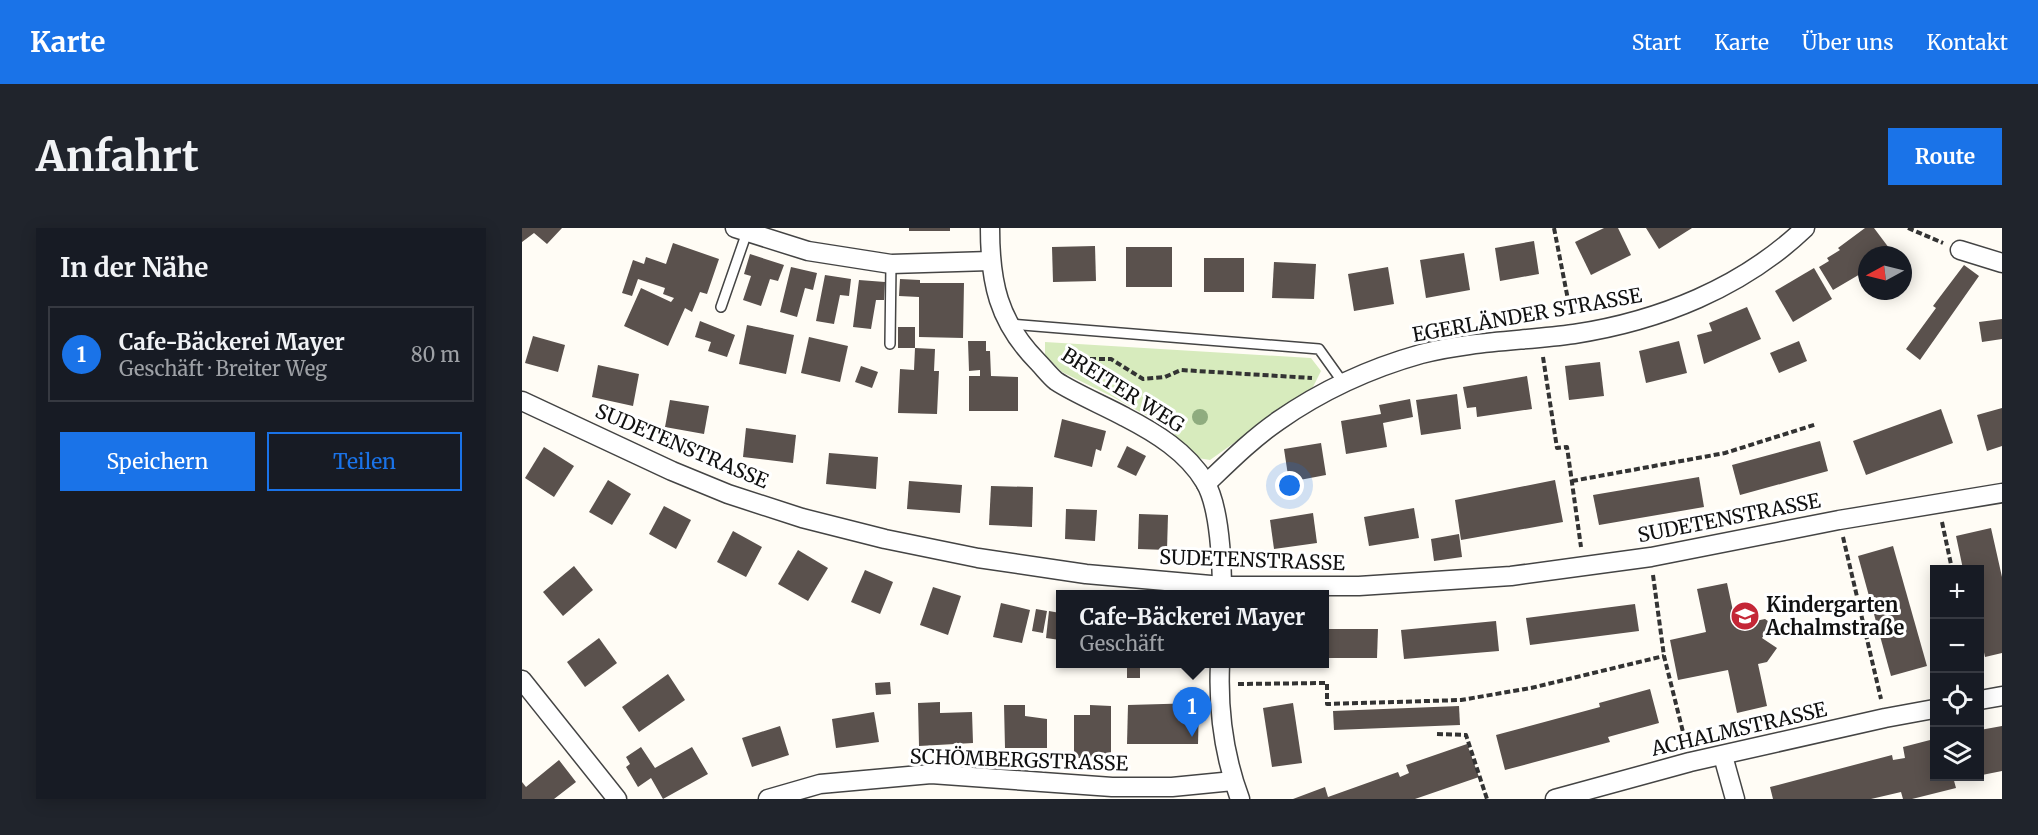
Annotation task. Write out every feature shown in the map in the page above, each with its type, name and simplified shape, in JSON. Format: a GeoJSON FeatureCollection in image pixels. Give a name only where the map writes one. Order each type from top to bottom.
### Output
{"type":"FeatureCollection","features":[{"type":"Feature","properties":{"kind":"street","name":"BREITER WEG"},"geometry":{"type":"LineString","coordinates":[[990,228],[990,261],[997,296],[1008,324],[1025,348],[1056,381],[1170,443],[1192,465],[1206,484],[1215,513],[1222,590]]}},
{"type":"Feature","properties":{"kind":"street","name":"EGERLÄNDER STRASSE"},"geometry":{"type":"LineString","coordinates":[[1206,484],[1240,452],[1278,422],[1341,380],[1423,354],[1465,346],[1574,334],[1662,313],[1745,276],[1778,252],[1805,228]]}},
{"type":"Feature","properties":{"kind":"street"},"geometry":{"type":"LineString","coordinates":[[741,230],[818,253],[891,264],[990,261]]}},
{"type":"Feature","properties":{"kind":"street"},"geometry":{"type":"LineString","coordinates":[[1960,250],[2002,263]]}},
{"type":"Feature","properties":{"kind":"street","name":"SUDETENSTRASSE"},"geometry":{"type":"LineString","coordinates":[[522,401],[672,471],[728,494],[802,518],[885,539],[978,558],[1086,574],[1222,590],[1359,586],[1510,576],[1651,557],[1839,520],[2002,493]]}},
{"type":"Feature","properties":{"kind":"street"},"geometry":{"type":"LineString","coordinates":[[1220,668],[1222,726],[1233,781],[1240,799]]}},
{"type":"Feature","properties":{"kind":"street"},"geometry":{"type":"LineString","coordinates":[[522,680],[617,799]]}},
{"type":"Feature","properties":{"kind":"street"},"geometry":{"type":"LineString","coordinates":[[1984,699],[2002,696]]}},
{"type":"Feature","properties":{"kind":"street","name":"ACHALMSTRASSE"},"geometry":{"type":"LineString","coordinates":[[1555,799],[1690,762],[1930,710]]}},
{"type":"Feature","properties":{"kind":"street"},"geometry":{"type":"LineString","coordinates":[[1723,756],[1735,799]]}},
{"type":"Feature","properties":{"kind":"street","name":"SCHÖMBERGSTRASSE"},"geometry":{"type":"LineString","coordinates":[[768,799],[820,784],[931,774],[1112,787],[1172,788],[1233,781]]}},
{"type":"Feature","properties":{"kind":"lane"},"geometry":{"type":"LineString","coordinates":[[721,306],[741,230]]}},
{"type":"Feature","properties":{"kind":"lane"},"geometry":{"type":"LineString","coordinates":[[890,344],[891,264]]}},
{"type":"Feature","properties":{"kind":"lane"},"geometry":{"type":"LineString","coordinates":[[1008,324],[1319,349],[1341,380]]}},
{"type":"Feature","properties":{"kind":"path"},"geometry":{"type":"LineString","coordinates":[[1554,228],[1570,307]]}},
{"type":"Feature","properties":{"kind":"path"},"geometry":{"type":"LineString","coordinates":[[1908,228],[1960,250]]}},
{"type":"Feature","properties":{"kind":"path"},"geometry":{"type":"LineString","coordinates":[[1540,337],[1557,448],[1567,447],[1584,566]]}},
{"type":"Feature","properties":{"kind":"path"},"geometry":{"type":"LineString","coordinates":[[1025,348],[1061,360],[1111,359],[1143,379],[1165,377],[1181,370],[1341,380]]}},
{"type":"Feature","properties":{"kind":"path"},"geometry":{"type":"LineString","coordinates":[[1572,481],[1725,453],[1817,424]]}},
{"type":"Feature","properties":{"kind":"path"},"geometry":{"type":"LineString","coordinates":[[1938,503],[1951,565]]}},
{"type":"Feature","properties":{"kind":"path"},"geometry":{"type":"LineString","coordinates":[[1839,520],[1885,718]]}},
{"type":"Feature","properties":{"kind":"path"},"geometry":{"type":"LineString","coordinates":[[1651,557],[1664,656],[1690,762]]}},
{"type":"Feature","properties":{"kind":"path"},"geometry":{"type":"LineString","coordinates":[[1219,685],[1328,683],[1327,704],[1461,700],[1542,686],[1664,656]]}},
{"type":"Feature","properties":{"kind":"path"},"geometry":{"type":"LineString","coordinates":[[1437,734],[1466,735],[1487,799]]}},
{"type":"Feature","properties":{"kind":"green space"},"geometry":{"type":"Polygon","coordinates":[[[1045,342],[1311,358],[1321,371],[1313,387],[1210,460],[1198,458],[1167,427],[1062,372],[1045,355],[1045,342]]]}},
{"type":"Feature","properties":{"kind":"building"},"geometry":{"type":"Polygon","coordinates":[[[522,228],[562,228],[547,244],[534,233],[522,242],[522,228]]]}},
{"type":"Feature","properties":{"kind":"building"},"geometry":{"type":"Polygon","coordinates":[[[909,228],[950,228],[950,231],[909,231],[909,228]]]}},
{"type":"Feature","properties":{"kind":"building"},"geometry":{"type":"Polygon","coordinates":[[[1604,228],[1618,228],[1631,255],[1591,275],[1575,242],[1604,228]]]}},
{"type":"Feature","properties":{"kind":"building"},"geometry":{"type":"Polygon","coordinates":[[[1646,228],[1692,228],[1659,249],[1646,228]]]}},
{"type":"Feature","properties":{"kind":"building"},"geometry":{"type":"Polygon","coordinates":[[[1865,228],[1874,228],[1888,246],[1858,246],[1858,275],[1833,290],[1819,267],[1829,261],[1827,258],[1840,250],[1838,248],[1865,228]]]}},
{"type":"Feature","properties":{"kind":"building"},"geometry":{"type":"Polygon","coordinates":[[[1534,241],[1539,274],[1500,281],[1495,248],[1534,241]]]}},
{"type":"Feature","properties":{"kind":"building"},"geometry":{"type":"Polygon","coordinates":[[[673,243],[719,259],[707,294],[700,292],[692,312],[685,308],[668,346],[624,326],[641,288],[671,302],[674,298],[663,294],[665,288],[638,279],[632,296],[622,293],[633,260],[644,264],[646,257],[666,264],[673,243]]]}},
{"type":"Feature","properties":{"kind":"building"},"geometry":{"type":"Polygon","coordinates":[[[1095,246],[1096,281],[1053,282],[1052,247],[1095,246]]]}},
{"type":"Feature","properties":{"kind":"building"},"geometry":{"type":"Polygon","coordinates":[[[1126,247],[1172,247],[1172,287],[1126,287],[1126,247]]]}},
{"type":"Feature","properties":{"kind":"building"},"geometry":{"type":"Polygon","coordinates":[[[1464,253],[1470,290],[1426,298],[1420,260],[1464,253]]]}},
{"type":"Feature","properties":{"kind":"building"},"geometry":{"type":"Polygon","coordinates":[[[750,254],[784,265],[778,281],[770,279],[761,306],[743,300],[751,276],[744,274],[750,254]]]}},
{"type":"Feature","properties":{"kind":"building"},"geometry":{"type":"Polygon","coordinates":[[[1204,258],[1244,258],[1244,292],[1204,292],[1204,258]]]}},
{"type":"Feature","properties":{"kind":"building"},"geometry":{"type":"Polygon","coordinates":[[[1274,262],[1316,264],[1314,299],[1272,298],[1274,262]]]}},
{"type":"Feature","properties":{"kind":"building"},"geometry":{"type":"Polygon","coordinates":[[[1964,265],[1979,276],[1920,360],[1906,349],[1936,308],[1933,306],[1964,265]]]}},
{"type":"Feature","properties":{"kind":"building"},"geometry":{"type":"Polygon","coordinates":[[[791,267],[817,273],[813,290],[805,288],[797,317],[780,312],[791,267]]]}},
{"type":"Feature","properties":{"kind":"building"},"geometry":{"type":"Polygon","coordinates":[[[1388,267],[1394,304],[1354,311],[1348,274],[1388,267]]]}},
{"type":"Feature","properties":{"kind":"building"},"geometry":{"type":"Polygon","coordinates":[[[1814,268],[1832,299],[1793,322],[1775,291],[1814,268]]]}},
{"type":"Feature","properties":{"kind":"building"},"geometry":{"type":"Polygon","coordinates":[[[825,275],[851,279],[849,296],[840,295],[834,324],[816,321],[825,275]]]}},
{"type":"Feature","properties":{"kind":"building"},"geometry":{"type":"Polygon","coordinates":[[[900,279],[920,280],[920,283],[964,283],[963,338],[919,337],[919,297],[899,296],[900,279]]]}},
{"type":"Feature","properties":{"kind":"building"},"geometry":{"type":"Polygon","coordinates":[[[859,280],[885,282],[884,300],[876,300],[871,329],[853,327],[859,280]]]}},
{"type":"Feature","properties":{"kind":"building"},"geometry":{"type":"Polygon","coordinates":[[[1747,307],[1761,339],[1704,364],[1697,335],[1712,331],[1709,323],[1747,307]]]}},
{"type":"Feature","properties":{"kind":"building"},"geometry":{"type":"Polygon","coordinates":[[[2002,319],[2002,339],[1982,342],[1979,322],[2002,319]]]}},
{"type":"Feature","properties":{"kind":"building"},"geometry":{"type":"Polygon","coordinates":[[[700,321],[735,335],[727,357],[708,351],[711,342],[695,337],[700,321]]]}},
{"type":"Feature","properties":{"kind":"building"},"geometry":{"type":"Polygon","coordinates":[[[747,325],[794,335],[786,374],[739,364],[747,325]]]}},
{"type":"Feature","properties":{"kind":"building"},"geometry":{"type":"Polygon","coordinates":[[[898,327],[915,327],[915,348],[898,348],[898,327]]]}},
{"type":"Feature","properties":{"kind":"building"},"geometry":{"type":"Polygon","coordinates":[[[533,336],[565,345],[558,372],[525,363],[533,336]]]}},
{"type":"Feature","properties":{"kind":"building"},"geometry":{"type":"Polygon","coordinates":[[[809,337],[848,346],[840,382],[801,373],[809,337]]]}},
{"type":"Feature","properties":{"kind":"building"},"geometry":{"type":"Polygon","coordinates":[[[968,341],[986,341],[986,351],[990,351],[991,376],[1018,377],[1018,411],[969,411],[969,376],[980,376],[980,370],[969,371],[968,341]]]}},
{"type":"Feature","properties":{"kind":"building"},"geometry":{"type":"Polygon","coordinates":[[[1679,341],[1687,373],[1646,383],[1639,351],[1679,341]]]}},
{"type":"Feature","properties":{"kind":"building"},"geometry":{"type":"Polygon","coordinates":[[[1799,341],[1807,361],[1779,373],[1770,353],[1799,341]]]}},
{"type":"Feature","properties":{"kind":"building"},"geometry":{"type":"Polygon","coordinates":[[[915,348],[935,349],[934,371],[939,371],[937,414],[898,413],[900,369],[914,370],[915,348]]]}},
{"type":"Feature","properties":{"kind":"building"},"geometry":{"type":"Polygon","coordinates":[[[1600,362],[1604,396],[1569,400],[1565,366],[1600,362]]]}},
{"type":"Feature","properties":{"kind":"building"},"geometry":{"type":"Polygon","coordinates":[[[598,365],[639,374],[633,406],[592,397],[598,365]]]}},
{"type":"Feature","properties":{"kind":"building"},"geometry":{"type":"Polygon","coordinates":[[[861,366],[878,372],[872,388],[855,382],[861,366]]]}},
{"type":"Feature","properties":{"kind":"building"},"geometry":{"type":"Polygon","coordinates":[[[1527,376],[1532,409],[1477,417],[1476,407],[1467,408],[1463,387],[1527,376]]]}},
{"type":"Feature","properties":{"kind":"building"},"geometry":{"type":"Polygon","coordinates":[[[1457,394],[1461,429],[1421,435],[1416,400],[1457,394]]]}},
{"type":"Feature","properties":{"kind":"building"},"geometry":{"type":"Polygon","coordinates":[[[1410,399],[1413,417],[1383,423],[1387,447],[1346,454],[1341,421],[1381,414],[1379,405],[1410,399]]]}},
{"type":"Feature","properties":{"kind":"building"},"geometry":{"type":"Polygon","coordinates":[[[670,400],[709,406],[704,434],[665,427],[670,400]]]}},
{"type":"Feature","properties":{"kind":"building"},"geometry":{"type":"Polygon","coordinates":[[[2002,408],[2002,446],[1987,451],[1977,415],[2002,408]]]}},
{"type":"Feature","properties":{"kind":"building"},"geometry":{"type":"Polygon","coordinates":[[[1941,409],[1953,443],[1866,475],[1853,441],[1941,409]]]}},
{"type":"Feature","properties":{"kind":"building"},"geometry":{"type":"Polygon","coordinates":[[[1062,419],[1106,431],[1101,451],[1096,449],[1092,467],[1054,457],[1062,419]]]}},
{"type":"Feature","properties":{"kind":"building"},"geometry":{"type":"Polygon","coordinates":[[[746,428],[796,435],[793,463],[743,457],[746,428]]]}},
{"type":"Feature","properties":{"kind":"building"},"geometry":{"type":"Polygon","coordinates":[[[1820,441],[1828,471],[1740,495],[1732,465],[1820,441]]]}},
{"type":"Feature","properties":{"kind":"building"},"geometry":{"type":"Polygon","coordinates":[[[1321,443],[1326,475],[1289,482],[1284,449],[1321,443]]]}},
{"type":"Feature","properties":{"kind":"building"},"geometry":{"type":"Polygon","coordinates":[[[1127,446],[1146,456],[1136,476],[1117,467],[1127,446]]]}},
{"type":"Feature","properties":{"kind":"building"},"geometry":{"type":"Polygon","coordinates":[[[544,447],[574,466],[554,497],[525,478],[544,447]]]}},
{"type":"Feature","properties":{"kind":"building"},"geometry":{"type":"Polygon","coordinates":[[[829,453],[878,457],[876,489],[826,484],[829,453]]]}},
{"type":"Feature","properties":{"kind":"building"},"geometry":{"type":"Polygon","coordinates":[[[1699,477],[1704,507],[1599,525],[1593,495],[1699,477]]]}},
{"type":"Feature","properties":{"kind":"building"},"geometry":{"type":"Polygon","coordinates":[[[608,480],[631,494],[612,525],[589,512],[608,480]]]}},
{"type":"Feature","properties":{"kind":"building"},"geometry":{"type":"Polygon","coordinates":[[[1555,480],[1563,522],[1461,540],[1455,500],[1555,480]]]}},
{"type":"Feature","properties":{"kind":"building"},"geometry":{"type":"Polygon","coordinates":[[[909,481],[962,485],[960,513],[907,509],[909,481]]]}},
{"type":"Feature","properties":{"kind":"building"},"geometry":{"type":"Polygon","coordinates":[[[991,486],[1033,487],[1032,527],[989,525],[991,486]]]}},
{"type":"Feature","properties":{"kind":"building"},"geometry":{"type":"Polygon","coordinates":[[[664,506],[691,520],[676,549],[649,534],[664,506]]]}},
{"type":"Feature","properties":{"kind":"building"},"geometry":{"type":"Polygon","coordinates":[[[1414,508],[1419,538],[1369,546],[1364,517],[1414,508]]]}},
{"type":"Feature","properties":{"kind":"building"},"geometry":{"type":"Polygon","coordinates":[[[1066,509],[1097,510],[1095,541],[1065,539],[1066,509]]]}},
{"type":"Feature","properties":{"kind":"building"},"geometry":{"type":"Polygon","coordinates":[[[1313,513],[1317,543],[1274,549],[1270,520],[1313,513]]]}},
{"type":"Feature","properties":{"kind":"building"},"geometry":{"type":"Polygon","coordinates":[[[1139,514],[1168,515],[1167,550],[1138,549],[1139,514]]]}},
{"type":"Feature","properties":{"kind":"building"},"geometry":{"type":"Polygon","coordinates":[[[1991,528],[2002,577],[2002,653],[1985,657],[1984,565],[1962,565],[1956,536],[1991,528]]]}},
{"type":"Feature","properties":{"kind":"building"},"geometry":{"type":"Polygon","coordinates":[[[733,531],[762,547],[746,577],[717,562],[733,531]]]}},
{"type":"Feature","properties":{"kind":"building"},"geometry":{"type":"Polygon","coordinates":[[[1459,534],[1462,557],[1434,561],[1431,539],[1459,534]]]}},
{"type":"Feature","properties":{"kind":"building"},"geometry":{"type":"Polygon","coordinates":[[[1893,546],[1927,666],[1891,676],[1858,556],[1893,546]]]}},
{"type":"Feature","properties":{"kind":"building"},"geometry":{"type":"Polygon","coordinates":[[[798,550],[828,568],[808,601],[778,584],[798,550]]]}},
{"type":"Feature","properties":{"kind":"building"},"geometry":{"type":"Polygon","coordinates":[[[574,566],[593,590],[563,616],[543,592],[574,566]]]}},
{"type":"Feature","properties":{"kind":"building"},"geometry":{"type":"Polygon","coordinates":[[[865,570],[893,582],[880,614],[851,602],[865,570]]]}},
{"type":"Feature","properties":{"kind":"building"},"geometry":{"type":"Polygon","coordinates":[[[1727,583],[1736,625],[1765,619],[1772,624],[1762,638],[1777,648],[1767,662],[1758,664],[1767,706],[1737,713],[1728,670],[1678,680],[1670,640],[1706,632],[1697,589],[1727,583]]]}},
{"type":"Feature","properties":{"kind":"building"},"geometry":{"type":"Polygon","coordinates":[[[933,587],[961,596],[948,635],[920,625],[933,587]]]}},
{"type":"Feature","properties":{"kind":"building"},"geometry":{"type":"Polygon","coordinates":[[[1001,603],[1030,610],[1022,643],[993,637],[1001,603]]]}},
{"type":"Feature","properties":{"kind":"building"},"geometry":{"type":"Polygon","coordinates":[[[1635,604],[1639,631],[1530,645],[1526,618],[1635,604]]]}},
{"type":"Feature","properties":{"kind":"building"},"geometry":{"type":"Polygon","coordinates":[[[1036,609],[1047,611],[1043,633],[1032,631],[1036,609]]]}},
{"type":"Feature","properties":{"kind":"building"},"geometry":{"type":"Polygon","coordinates":[[[1049,611],[1056,612],[1056,639],[1046,638],[1049,611]]]}},
{"type":"Feature","properties":{"kind":"building"},"geometry":{"type":"Polygon","coordinates":[[[1496,621],[1499,651],[1404,659],[1401,630],[1496,621]]]}},
{"type":"Feature","properties":{"kind":"building"},"geometry":{"type":"Polygon","coordinates":[[[1329,629],[1378,629],[1377,658],[1329,658],[1329,629]]]}},
{"type":"Feature","properties":{"kind":"building"},"geometry":{"type":"Polygon","coordinates":[[[599,638],[617,663],[585,687],[567,662],[599,638]]]}},
{"type":"Feature","properties":{"kind":"building"},"geometry":{"type":"Polygon","coordinates":[[[1127,668],[1140,668],[1140,678],[1127,678],[1127,668]]]}},
{"type":"Feature","properties":{"kind":"building"},"geometry":{"type":"Polygon","coordinates":[[[668,674],[685,700],[639,732],[622,707],[668,674]]]}},
{"type":"Feature","properties":{"kind":"building"},"geometry":{"type":"Polygon","coordinates":[[[890,682],[891,694],[876,695],[875,683],[890,682]]]}},
{"type":"Feature","properties":{"kind":"building"},"geometry":{"type":"Polygon","coordinates":[[[1650,689],[1659,723],[1608,737],[1610,742],[1505,770],[1496,735],[1600,707],[1599,703],[1650,689]]]}},
{"type":"Feature","properties":{"kind":"building"},"geometry":{"type":"Polygon","coordinates":[[[940,702],[940,713],[972,712],[973,743],[919,746],[918,703],[940,702]]]}},
{"type":"Feature","properties":{"kind":"building"},"geometry":{"type":"Polygon","coordinates":[[[1199,703],[1198,744],[1127,744],[1128,705],[1199,703]]]}},
{"type":"Feature","properties":{"kind":"building"},"geometry":{"type":"Polygon","coordinates":[[[1293,703],[1302,763],[1272,767],[1263,708],[1293,703]]]}},
{"type":"Feature","properties":{"kind":"building"},"geometry":{"type":"Polygon","coordinates":[[[1004,705],[1025,705],[1025,716],[1047,719],[1047,748],[1005,748],[1004,705]]]}},
{"type":"Feature","properties":{"kind":"building"},"geometry":{"type":"Polygon","coordinates":[[[1090,705],[1111,706],[1111,758],[1074,758],[1074,715],[1090,715],[1090,705]]]}},
{"type":"Feature","properties":{"kind":"building"},"geometry":{"type":"Polygon","coordinates":[[[1459,706],[1460,725],[1334,730],[1333,711],[1459,706]]]}},
{"type":"Feature","properties":{"kind":"building"},"geometry":{"type":"Polygon","coordinates":[[[874,712],[879,742],[836,748],[832,719],[874,712]]]}},
{"type":"Feature","properties":{"kind":"building"},"geometry":{"type":"Polygon","coordinates":[[[780,726],[789,755],[752,767],[742,738],[780,726]]]}},
{"type":"Feature","properties":{"kind":"building"},"geometry":{"type":"Polygon","coordinates":[[[2002,726],[2002,771],[1984,775],[1984,729],[2002,726]]]}},
{"type":"Feature","properties":{"kind":"building"},"geometry":{"type":"Polygon","coordinates":[[[1930,740],[1930,781],[1954,781],[1956,788],[1912,799],[1903,799],[1901,792],[1871,799],[1773,799],[1770,787],[1892,755],[1893,760],[1905,758],[1903,747],[1930,740]]]}},
{"type":"Feature","properties":{"kind":"building"},"geometry":{"type":"Polygon","coordinates":[[[1467,744],[1479,777],[1415,799],[1293,799],[1325,787],[1328,797],[1398,772],[1400,777],[1409,773],[1406,765],[1467,744]]]}},
{"type":"Feature","properties":{"kind":"building"},"geometry":{"type":"Polygon","coordinates":[[[641,747],[655,768],[692,747],[708,774],[663,799],[651,778],[638,787],[626,767],[630,764],[626,757],[641,747]]]}},
{"type":"Feature","properties":{"kind":"building"},"geometry":{"type":"Polygon","coordinates":[[[559,760],[576,782],[554,799],[522,799],[522,782],[526,787],[559,760]]]}},
{"type":"Feature","properties":{"kind":"place","name":"Kindergarten Achalmstraße"},"geometry":{"type":"Point","coordinates":[1745,616]}},
{"type":"Feature","properties":{"kind":"place","name":"Cafe-Bäckerei Mayer"},"geometry":{"type":"Point","coordinates":[1192,737]}}]}
